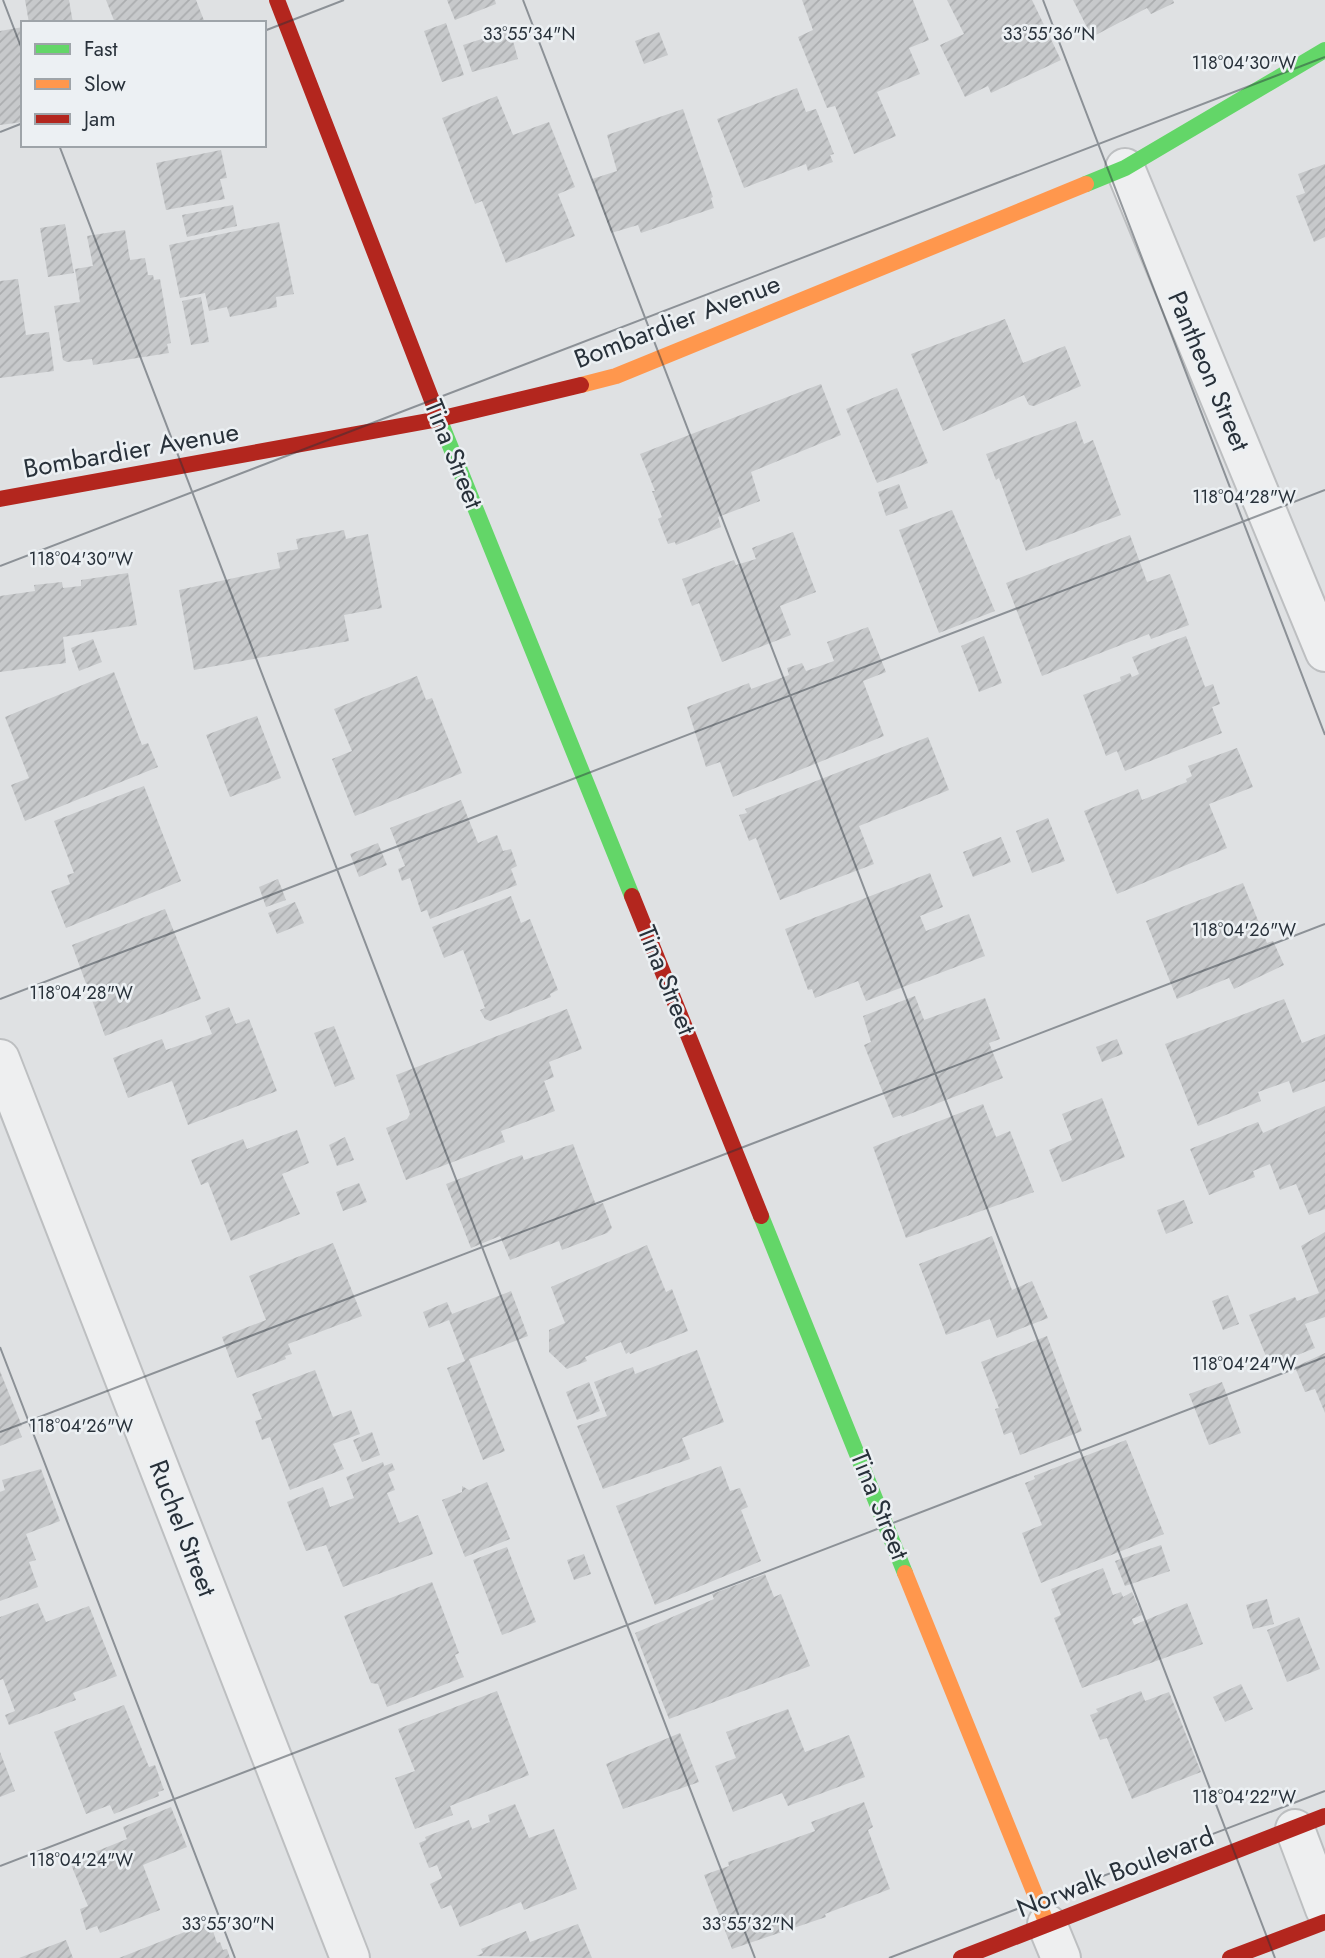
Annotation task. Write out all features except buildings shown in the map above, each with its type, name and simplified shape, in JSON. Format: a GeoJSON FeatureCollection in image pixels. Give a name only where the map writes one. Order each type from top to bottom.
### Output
{"type":"FeatureCollection","features":[{"type":"Feature","properties":{"kind":"street","name":"Tina Street"},"geometry":{"type":"LineString","coordinates":[[276,0],[439,419],[1054,1941]]}},
{"type":"Feature","properties":{"kind":"street","name":"Bombardier Avenue"},"geometry":{"type":"LineString","coordinates":[[0,499],[439,419],[617,376],[1125,168],[1325,50]]}},
{"type":"Feature","properties":{"kind":"street","name":"Pantheon Street"},"geometry":{"type":"LineString","coordinates":[[1125,168],[1325,652]]}},
{"type":"Feature","properties":{"kind":"street","name":"Ruchel Street"},"geometry":{"type":"LineString","coordinates":[[0,1059],[350,1958]]}},
{"type":"Feature","properties":{"kind":"street","name":"Norwalk Boulevard"},"geometry":{"type":"LineString","coordinates":[[961,1958],[1054,1941],[1310,1823]]}},
{"type":"Feature","properties":{"kind":"street"},"geometry":{"type":"LineString","coordinates":[[1310,1823],[1325,1909]]}},
{"type":"Feature","properties":{"kind":"street"},"geometry":{"type":"LineString","coordinates":[[1230,1958],[1325,1922]]}},
{"type":"Feature","properties":{"kind":"traffic: fast"},"geometry":{"type":"LineString","coordinates":[[1086,184],[1125,168],[1325,50]]}},
{"type":"Feature","properties":{"kind":"traffic: fast"},"geometry":{"type":"LineString","coordinates":[[438,416],[632,896]]}},
{"type":"Feature","properties":{"kind":"traffic: fast"},"geometry":{"type":"LineString","coordinates":[[761,1216],[905,1573]]}},
{"type":"Feature","properties":{"kind":"traffic: slow"},"geometry":{"type":"LineString","coordinates":[[581,385],[616,376],[1086,184]]}},
{"type":"Feature","properties":{"kind":"traffic: slow"},"geometry":{"type":"LineString","coordinates":[[905,1573],[1047,1924]]}},
{"type":"Feature","properties":{"kind":"traffic: jam"},"geometry":{"type":"LineString","coordinates":[[277,0],[438,416]]}},
{"type":"Feature","properties":{"kind":"traffic: jam"},"geometry":{"type":"LineString","coordinates":[[0,499],[439,419],[581,385]]}},
{"type":"Feature","properties":{"kind":"traffic: jam"},"geometry":{"type":"LineString","coordinates":[[632,896],[761,1216]]}},
{"type":"Feature","properties":{"kind":"traffic: jam"},"geometry":{"type":"LineString","coordinates":[[961,1958],[1325,1816]]}},
{"type":"Feature","properties":{"kind":"traffic: jam"},"geometry":{"type":"LineString","coordinates":[[1230,1958],[1325,1922]]}}]}
